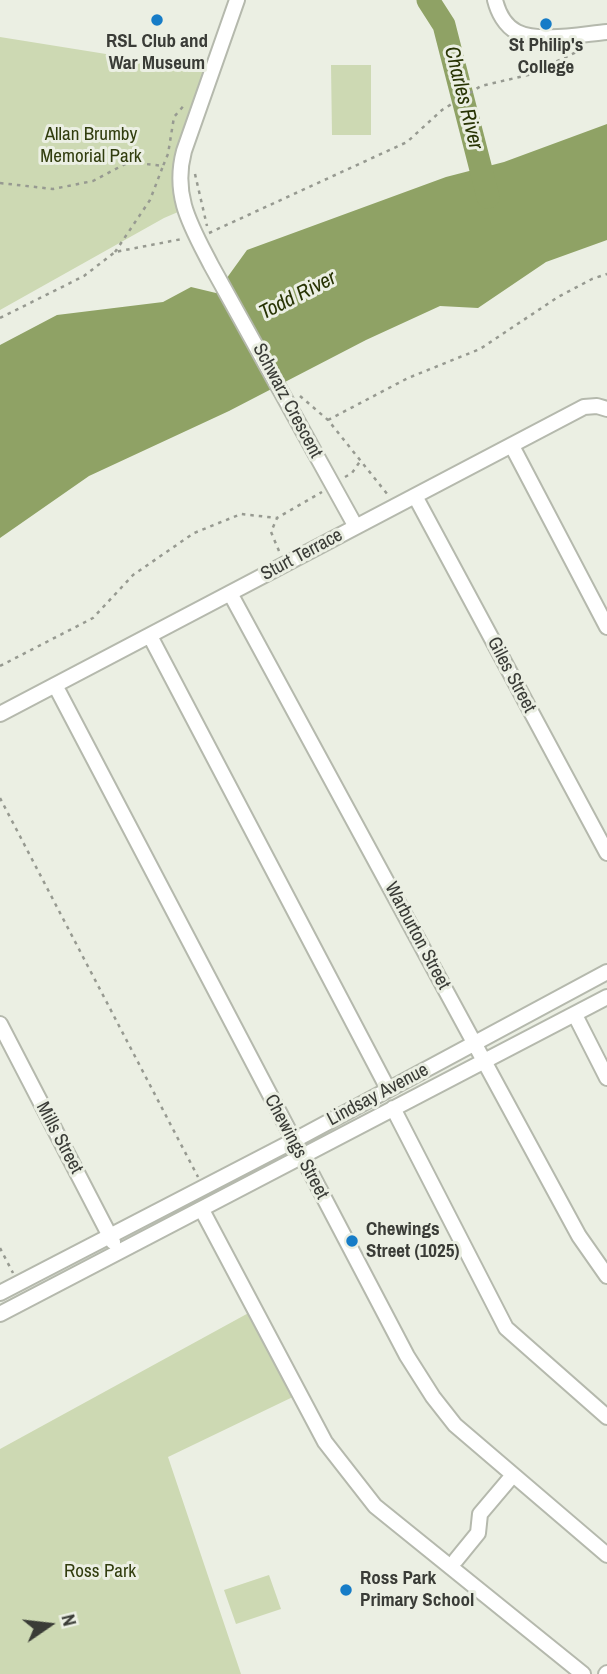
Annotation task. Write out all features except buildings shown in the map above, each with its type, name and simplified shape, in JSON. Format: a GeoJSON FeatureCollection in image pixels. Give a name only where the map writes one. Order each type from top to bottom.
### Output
{"type":"FeatureCollection","features":[{"type":"Feature","properties":{"kind":"street","name":"Schwarz Crescent"},"geometry":{"type":"LineString","coordinates":[[237,0],[184,151],[179,170],[179,189],[356,527]]}},
{"type":"Feature","properties":{"kind":"street"},"geometry":{"type":"LineString","coordinates":[[495,0],[506,23],[517,32],[555,37],[607,32]]}},
{"type":"Feature","properties":{"kind":"street","name":"Sturt Terrace"},"geometry":{"type":"LineString","coordinates":[[0,714],[584,408],[597,406],[607,409]]}},
{"type":"Feature","properties":{"kind":"street"},"geometry":{"type":"LineString","coordinates":[[512,446],[607,628]]}},
{"type":"Feature","properties":{"kind":"street","name":"Giles Street"},"geometry":{"type":"LineString","coordinates":[[415,496],[607,853]]}},
{"type":"Feature","properties":{"kind":"street","name":"Warburton Street"},"geometry":{"type":"LineString","coordinates":[[230,593],[579,1236],[607,1276]]}},
{"type":"Feature","properties":{"kind":"street"},"geometry":{"type":"LineString","coordinates":[[150,636],[388,1089]]}},
{"type":"Feature","properties":{"kind":"street","name":"Chewings Street"},"geometry":{"type":"LineString","coordinates":[[55,685],[407,1356],[433,1397],[456,1425],[607,1555]]}},
{"type":"Feature","properties":{"kind":"street","name":"Lindsay Avenue"},"geometry":{"type":"LineString","coordinates":[[0,1293],[293,1141],[607,972]]}},
{"type":"Feature","properties":{"kind":"street","name":"Lindsay Avenue"},"geometry":{"type":"LineString","coordinates":[[0,1314],[607,997]]}},
{"type":"Feature","properties":{"kind":"street"},"geometry":{"type":"LineString","coordinates":[[575,1015],[607,1078]]}},
{"type":"Feature","properties":{"kind":"street","name":"Mills Street"},"geometry":{"type":"LineString","coordinates":[[0,1024],[118,1253]]}},
{"type":"Feature","properties":{"kind":"street"},"geometry":{"type":"LineString","coordinates":[[393,1108],[506,1328],[607,1418]]}},
{"type":"Feature","properties":{"kind":"street"},"geometry":{"type":"LineString","coordinates":[[202,1210],[326,1442],[375,1506],[583,1674]]}},
{"type":"Feature","properties":{"kind":"street"},"geometry":{"type":"LineString","coordinates":[[456,1560],[478,1533],[480,1514],[513,1475]]}},
{"type":"Feature","properties":{"kind":"path"},"geometry":{"type":"LineString","coordinates":[[115,252],[203,235],[407,142],[442,110],[481,86],[528,75],[587,47]]}},
{"type":"Feature","properties":{"kind":"path"},"geometry":{"type":"LineString","coordinates":[[0,318],[84,276],[115,252],[150,200],[163,166],[174,117],[189,96]]}},
{"type":"Feature","properties":{"kind":"path"},"geometry":{"type":"LineString","coordinates":[[0,183],[52,188],[93,181],[129,162],[163,166],[184,151]]}},
{"type":"Feature","properties":{"kind":"path"},"geometry":{"type":"LineString","coordinates":[[193,167],[203,235]]}},
{"type":"Feature","properties":{"kind":"path"},"geometry":{"type":"LineString","coordinates":[[328,420],[408,379],[480,349],[558,298],[592,279],[607,274]]}},
{"type":"Feature","properties":{"kind":"path"},"geometry":{"type":"LineString","coordinates":[[297,394],[328,420],[397,505]]}},
{"type":"Feature","properties":{"kind":"path"},"geometry":{"type":"LineString","coordinates":[[0,666],[93,618],[133,575],[194,533],[241,514],[276,518],[352,473],[361,460]]}},
{"type":"Feature","properties":{"kind":"path"},"geometry":{"type":"LineString","coordinates":[[276,518],[271,532],[284,564]]}},
{"type":"Feature","properties":{"kind":"path"},"geometry":{"type":"LineString","coordinates":[[0,798],[203,1186]]}},
{"type":"Feature","properties":{"kind":"path"},"geometry":{"type":"LineString","coordinates":[[0,1248],[18,1283]]}},
{"type":"Feature","properties":{"kind":"green space","name":"Allan Brumby Memorial Park"},"geometry":{"type":"Polygon","coordinates":[[[0,37],[212,71],[184,151],[185,209],[164,218],[0,310],[0,37]]]}},
{"type":"Feature","properties":{"kind":"green space"},"geometry":{"type":"Polygon","coordinates":[[[331,65],[371,65],[371,135],[332,135],[331,65]]]}},
{"type":"Feature","properties":{"kind":"green space","name":"Ross Park"},"geometry":{"type":"Polygon","coordinates":[[[254,1310],[299,1394],[168,1457],[241,1674],[0,1674],[0,1449],[254,1310]]]}},
{"type":"Feature","properties":{"kind":"green space"},"geometry":{"type":"Polygon","coordinates":[[[269,1575],[281,1609],[236,1624],[224,1590],[269,1575]]]}},
{"type":"Feature","properties":{"kind":"water","name":"Todd River"},"geometry":{"type":"Polygon","coordinates":[[[607,124],[607,240],[546,262],[478,308],[440,306],[366,340],[229,411],[89,476],[0,538],[0,345],[57,315],[163,302],[191,287],[216,293],[247,250],[446,177],[504,162],[607,124]]]}},
{"type":"Feature","properties":{"kind":"waterway","name":"Charles River"},"geometry":{"type":"LineString","coordinates":[[428,0],[444,25],[488,197]]}},
{"type":"Feature","properties":{"kind":"place","name":"RSL Club and War Museum"},"geometry":{"type":"Point","coordinates":[157,20]}},
{"type":"Feature","properties":{"kind":"place","name":"St Philip's College"},"geometry":{"type":"Point","coordinates":[546,24]}},
{"type":"Feature","properties":{"kind":"place","name":"Chewings Street (1025)"},"geometry":{"type":"Point","coordinates":[352,1241]}},
{"type":"Feature","properties":{"kind":"place","name":"Ross Park Primary School"},"geometry":{"type":"Point","coordinates":[346,1590]}}]}
